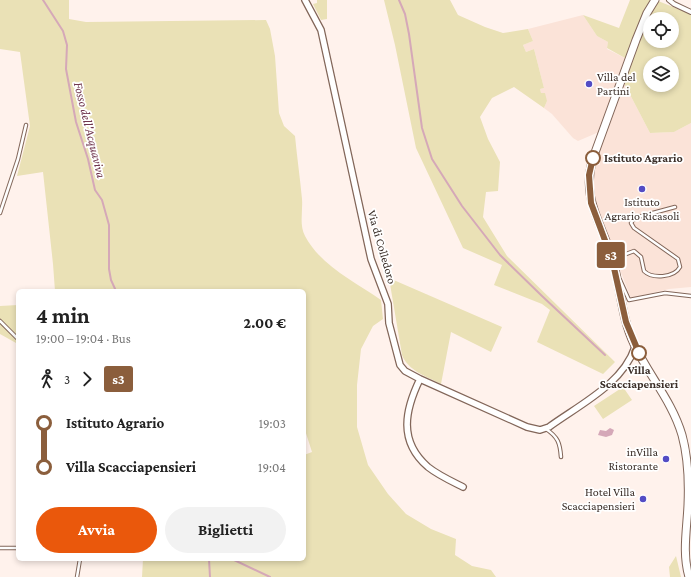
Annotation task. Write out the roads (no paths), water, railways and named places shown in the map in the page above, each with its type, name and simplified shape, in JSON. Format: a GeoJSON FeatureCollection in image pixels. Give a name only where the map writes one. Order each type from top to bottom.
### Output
{"type":"FeatureCollection","features":[{"type":"Feature","properties":{"kind":"street","name":"Via di Colledoro"},"geometry":{"type":"LineString","coordinates":[[305,0],[321,30],[369,252],[388,304],[389,323],[398,360],[405,371],[420,379],[534,430],[546,428]]}},
{"type":"Feature","properties":{"kind":"street"},"geometry":{"type":"LineString","coordinates":[[655,0],[637,36],[590,170],[589,194],[592,207],[612,259],[623,310],[635,347],[674,411],[684,445],[688,491],[686,542],[689,572]]}},
{"type":"Feature","properties":{"kind":"street"},"geometry":{"type":"LineString","coordinates":[[669,0],[676,6],[691,12]]}},
{"type":"Feature","properties":{"kind":"street"},"geometry":{"type":"LineString","coordinates":[[546,428],[614,380],[629,362],[635,347]]}},
{"type":"Feature","properties":{"kind":"street"},"geometry":{"type":"LineString","coordinates":[[420,379],[408,410],[407,424],[409,438],[415,451],[428,466],[463,487]]}},
{"type":"Feature","properties":{"kind":"lane"},"geometry":{"type":"LineString","coordinates":[[0,213],[18,159],[26,125]]}},
{"type":"Feature","properties":{"kind":"lane"},"geometry":{"type":"LineString","coordinates":[[612,259],[634,251],[641,257],[644,271],[650,275],[666,275],[677,272],[680,267],[678,259],[634,228],[631,223],[638,217],[675,207]]}},
{"type":"Feature","properties":{"kind":"lane"},"geometry":{"type":"LineString","coordinates":[[616,276],[623,284],[629,300],[665,293],[691,296]]}},
{"type":"Feature","properties":{"kind":"lane"},"geometry":{"type":"LineString","coordinates":[[0,320],[16,337]]}},
{"type":"Feature","properties":{"kind":"lane"},"geometry":{"type":"LineString","coordinates":[[546,428],[557,437],[561,457]]}},
{"type":"Feature","properties":{"kind":"lane"},"geometry":{"type":"LineString","coordinates":[[0,548],[16,548]]}},
{"type":"Feature","properties":{"kind":"lane"},"geometry":{"type":"LineString","coordinates":[[77,577],[80,561]]}},
{"type":"Feature","properties":{"kind":"waterway","name":"Fosso dell'Acquaviva"},"geometry":{"type":"LineString","coordinates":[[43,0],[63,31],[67,45],[66,69],[76,122],[88,159],[95,190],[102,200],[109,225],[109,269],[111,280],[115,289]]}},
{"type":"Feature","properties":{"kind":"waterway"},"geometry":{"type":"LineString","coordinates":[[399,0],[405,14],[409,34],[422,128],[432,159],[462,206],[500,255],[605,355]]}},
{"type":"Feature","properties":{"kind":"waterway","name":"Fosso dell'Acquaviva"},"geometry":{"type":"LineString","coordinates":[[209,561],[210,577]]}},
{"type":"Feature","properties":{"kind":"waterway"},"geometry":{"type":"LineString","coordinates":[[236,561],[270,577]]}},
{"type":"Feature","properties":{"kind":"place","name":"Villa del Partini"},"geometry":{"type":"Point","coordinates":[589,84]}},
{"type":"Feature","properties":{"kind":"place","name":"Istituto Agrario"},"geometry":{"type":"Point","coordinates":[593,158]}},
{"type":"Feature","properties":{"kind":"place","name":"Istituto Agrario Ricasoli"},"geometry":{"type":"Point","coordinates":[642,189]}},
{"type":"Feature","properties":{"kind":"place","name":"Villa Scacciapensieri"},"geometry":{"type":"Point","coordinates":[639,353]}},
{"type":"Feature","properties":{"kind":"place","name":"inVilla Ristorante"},"geometry":{"type":"Point","coordinates":[666,459]}},
{"type":"Feature","properties":{"kind":"place","name":"Hotel Villa Scacciapensieri"},"geometry":{"type":"Point","coordinates":[643,499]}}]}
